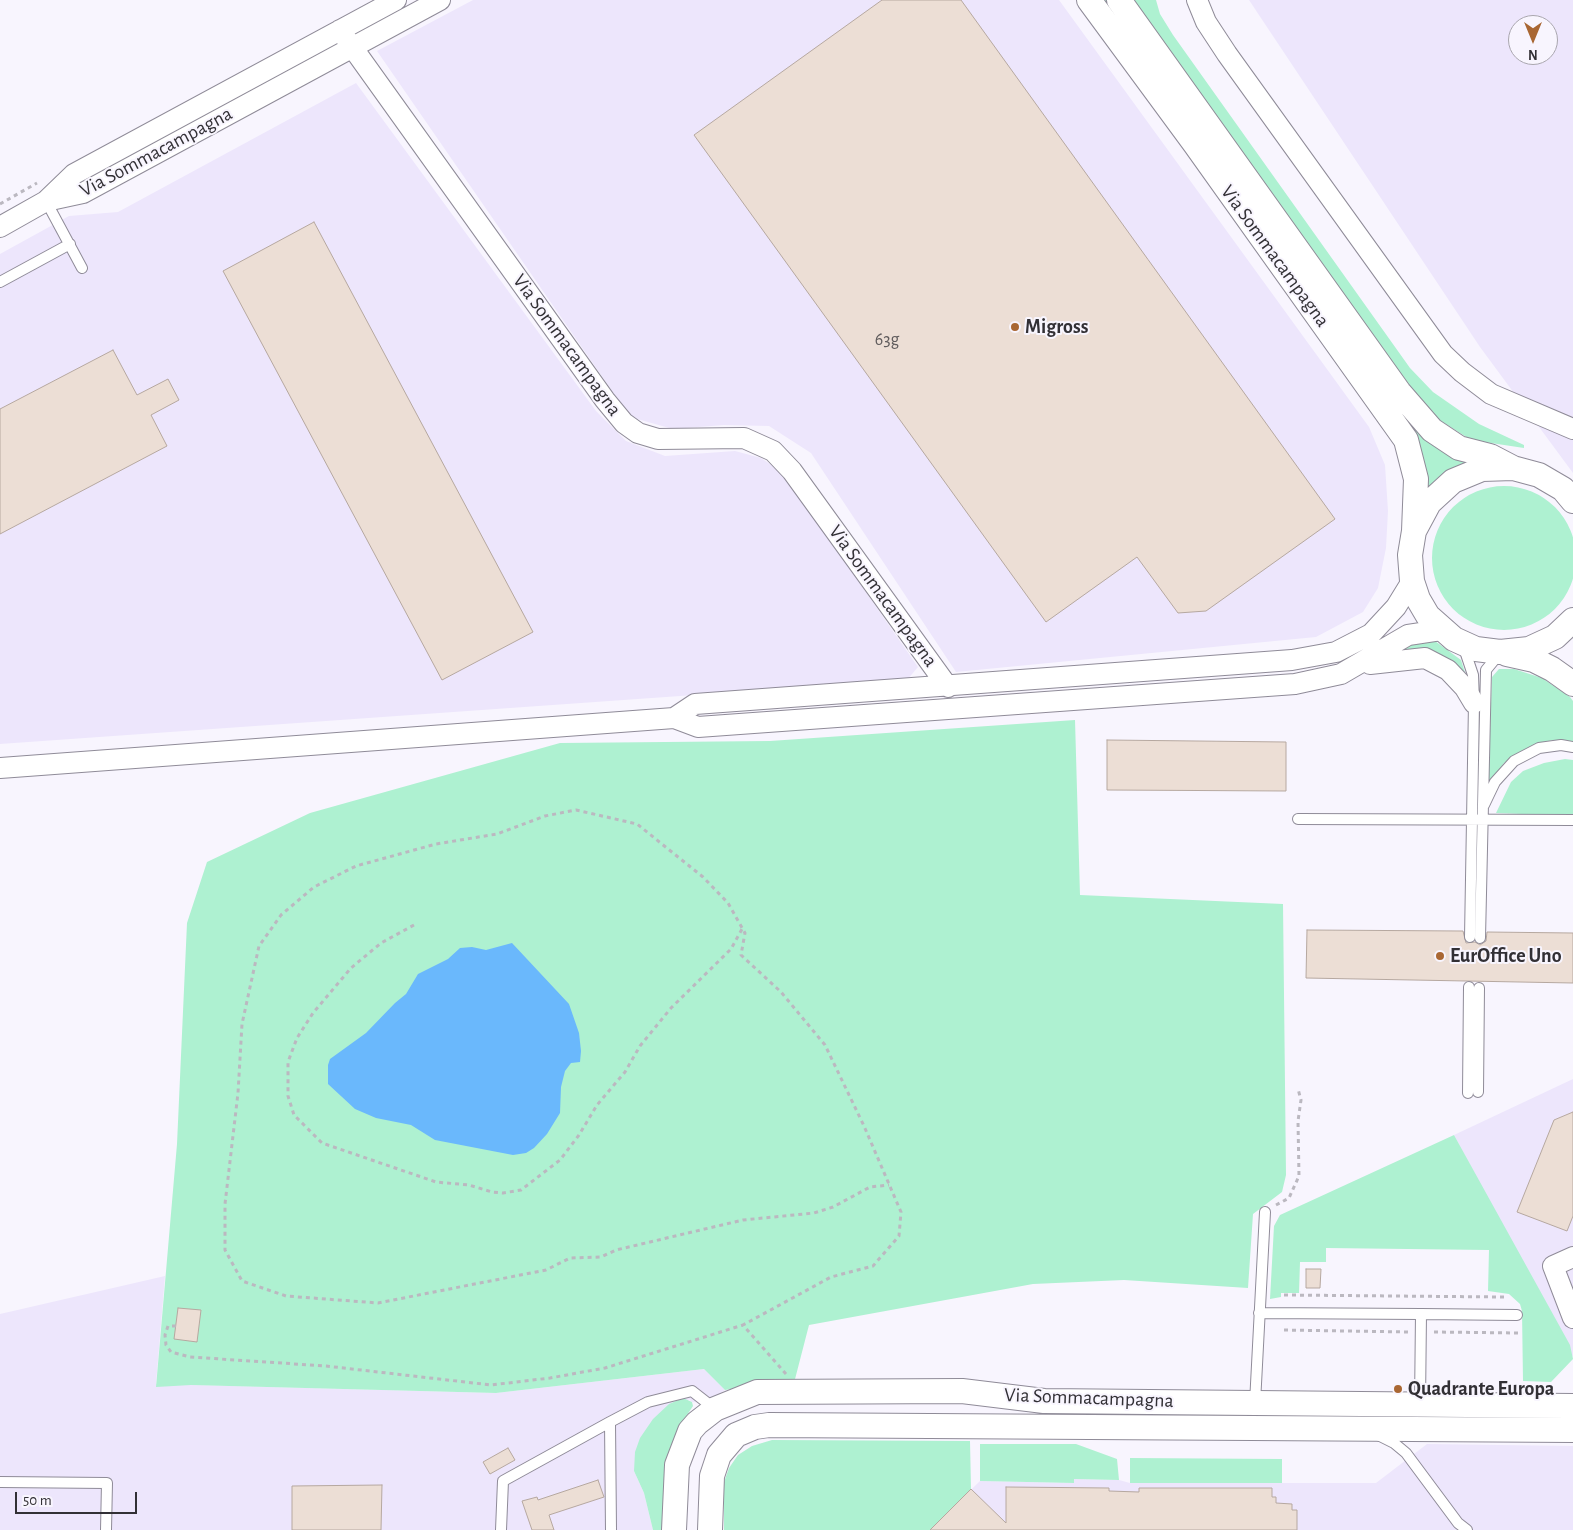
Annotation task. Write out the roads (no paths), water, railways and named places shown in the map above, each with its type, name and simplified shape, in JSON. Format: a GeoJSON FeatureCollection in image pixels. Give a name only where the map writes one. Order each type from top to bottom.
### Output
{"type":"FeatureCollection","features":[{"type":"Feature","properties":{"kind":"street","name":"Via Sommacampagna"},"geometry":{"type":"LineString","coordinates":[[46,201],[74,174],[396,0]]}},
{"type":"Feature","properties":{"kind":"street","name":"Via Sommacampagna"},"geometry":{"type":"LineString","coordinates":[[46,201],[83,194],[440,0]]}},
{"type":"Feature","properties":{"kind":"street","name":"Via Sommacampagna"},"geometry":{"type":"LineString","coordinates":[[1088,0],[1195,144],[1406,440],[1416,479],[1414,530],[1410,555],[1412,581],[1418,599],[1428,616],[1448,634],[1476,649],[1500,652],[1534,660],[1552,669],[1573,684]]}},
{"type":"Feature","properties":{"kind":"street","name":"Via Sommacampagna"},"geometry":{"type":"LineString","coordinates":[[1118,0],[1399,392],[1432,430],[1459,448],[1490,456],[1513,468],[1539,475],[1563,489],[1573,501]]}},
{"type":"Feature","properties":{"kind":"street"},"geometry":{"type":"LineString","coordinates":[[1197,0],[1206,22],[1228,54],[1443,354],[1462,372],[1491,394],[1573,429]]}},
{"type":"Feature","properties":{"kind":"street","name":"Via Sommacampagna"},"geometry":{"type":"LineString","coordinates":[[340,30],[351,48],[599,392],[624,423],[638,433],[658,440],[744,438],[773,451],[792,471],[948,687]]}},
{"type":"Feature","properties":{"kind":"street"},"geometry":{"type":"LineString","coordinates":[[0,227],[46,201]]}},
{"type":"Feature","properties":{"kind":"street","name":"Via Sommacampagna"},"geometry":{"type":"LineString","coordinates":[[1414,530],[1429,503],[1453,482],[1482,470],[1513,468]]}},
{"type":"Feature","properties":{"kind":"street"},"geometry":{"type":"LineString","coordinates":[[674,718],[695,704],[948,687],[1292,660],[1336,652],[1371,634],[1396,607],[1412,581]]}},
{"type":"Feature","properties":{"kind":"street","name":"Via Sommacampagna"},"geometry":{"type":"LineString","coordinates":[[1500,652],[1529,649],[1555,637],[1573,620]]}},
{"type":"Feature","properties":{"kind":"street"},"geometry":{"type":"LineString","coordinates":[[0,768],[674,718],[698,728],[1295,684],[1341,674],[1408,635],[1448,634]]}},
{"type":"Feature","properties":{"kind":"street"},"geometry":{"type":"LineString","coordinates":[[1356,667],[1425,658],[1448,670],[1465,688],[1474,704]]}},
{"type":"Feature","properties":{"kind":"street"},"geometry":{"type":"LineString","coordinates":[[1573,1257],[1554,1266],[1573,1318]]}},
{"type":"Feature","properties":{"kind":"street","name":"Via Sommacampagna"},"geometry":{"type":"LineString","coordinates":[[674,1530],[675,1482],[680,1453],[690,1431],[715,1409],[757,1392],[788,1390],[962,1391],[1044,1401],[1573,1406]]}},
{"type":"Feature","properties":{"kind":"street","name":"Via Sommacampagna"},"geometry":{"type":"LineString","coordinates":[[710,1530],[712,1476],[719,1455],[736,1436],[762,1426],[1573,1430]]}},
{"type":"Feature","properties":{"kind":"lane"},"geometry":{"type":"LineString","coordinates":[[46,201],[82,268]]}},
{"type":"Feature","properties":{"kind":"lane"},"geometry":{"type":"LineString","coordinates":[[0,282],[70,244]]}},
{"type":"Feature","properties":{"kind":"lane"},"geometry":{"type":"LineString","coordinates":[[1448,634],[1463,646],[1469,658],[1473,674],[1477,819],[1475,938]]}},
{"type":"Feature","properties":{"kind":"lane"},"geometry":{"type":"LineString","coordinates":[[1482,808],[1486,670],[1500,652]]}},
{"type":"Feature","properties":{"kind":"lane"},"geometry":{"type":"LineString","coordinates":[[1477,819],[1495,782],[1514,761],[1539,748],[1561,745],[1573,747]]}},
{"type":"Feature","properties":{"kind":"lane"},"geometry":{"type":"LineString","coordinates":[[1298,818],[1573,820]]}},
{"type":"Feature","properties":{"kind":"lane"},"geometry":{"type":"LineString","coordinates":[[1473,1092],[1474,988]]}},
{"type":"Feature","properties":{"kind":"lane"},"geometry":{"type":"LineString","coordinates":[[1255,1403],[1264,1212]]}},
{"type":"Feature","properties":{"kind":"lane"},"geometry":{"type":"LineString","coordinates":[[1259,1313],[1517,1316]]}},
{"type":"Feature","properties":{"kind":"lane"},"geometry":{"type":"LineString","coordinates":[[1420,1404],[1421,1314]]}},
{"type":"Feature","properties":{"kind":"lane"},"geometry":{"type":"LineString","coordinates":[[502,1530],[502,1481],[648,1402],[692,1391],[715,1409]]}},
{"type":"Feature","properties":{"kind":"lane"},"geometry":{"type":"LineString","coordinates":[[610,1422],[611,1530]]}},
{"type":"Feature","properties":{"kind":"lane"},"geometry":{"type":"LineString","coordinates":[[1352,1430],[1381,1436],[1406,1453],[1458,1523],[1467,1530]]}},
{"type":"Feature","properties":{"kind":"lane"},"geometry":{"type":"LineString","coordinates":[[0,1482],[107,1483],[106,1530]]}},
{"type":"Feature","properties":{"kind":"water"},"geometry":{"type":"Polygon","coordinates":[[[512,943],[569,1004],[579,1033],[581,1051],[580,1062],[571,1063],[565,1071],[561,1087],[560,1113],[547,1134],[534,1148],[526,1153],[513,1155],[435,1140],[411,1125],[376,1118],[355,1109],[328,1084],[328,1065],[330,1059],[366,1033],[406,994],[418,974],[448,959],[460,948],[472,947],[486,950],[512,943]]]}},
{"type":"Feature","properties":{"kind":"place","name":"Migross"},"geometry":{"type":"Point","coordinates":[1015,327]}},
{"type":"Feature","properties":{"kind":"place","name":"EurOffice Uno"},"geometry":{"type":"Point","coordinates":[1440,956]}},
{"type":"Feature","properties":{"kind":"place","name":"Quadrante Europa"},"geometry":{"type":"Point","coordinates":[1398,1389]}}]}
